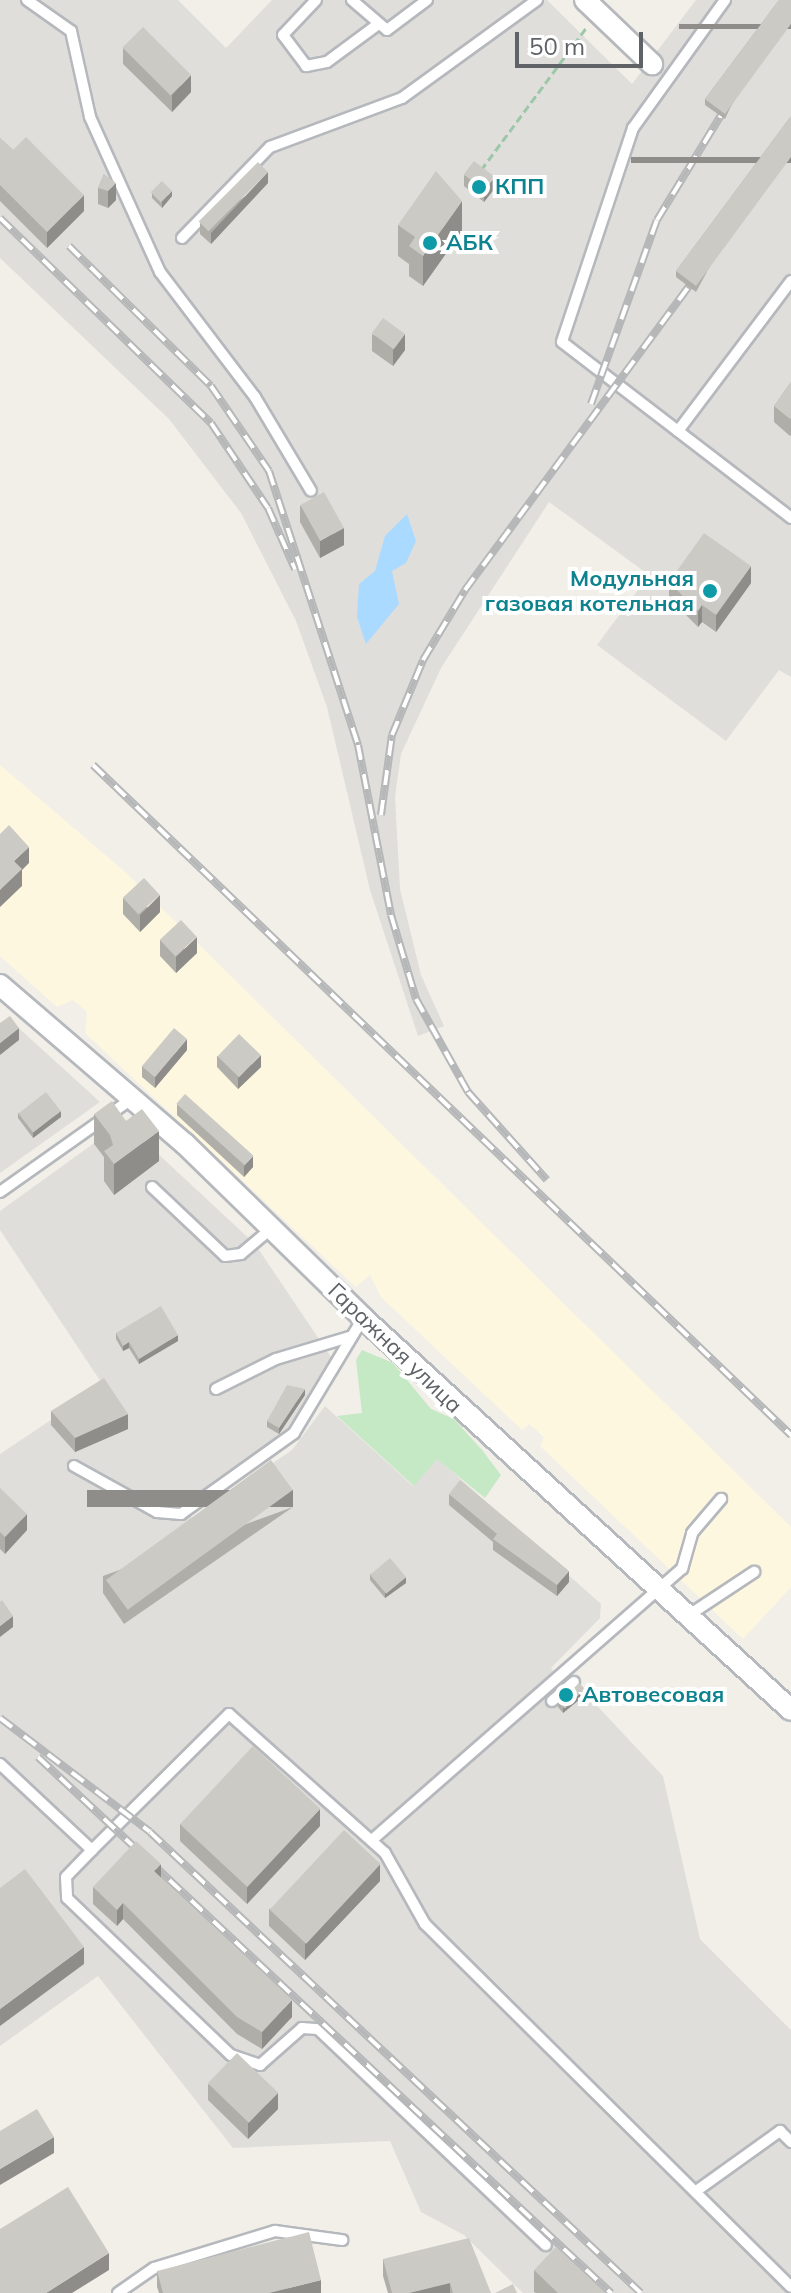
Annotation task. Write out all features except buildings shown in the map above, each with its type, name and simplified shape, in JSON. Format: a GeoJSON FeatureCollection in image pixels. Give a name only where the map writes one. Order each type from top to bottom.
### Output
{"type":"FeatureCollection","features":[{"type":"Feature","properties":{"kind":"street"},"geometry":{"type":"LineString","coordinates":[[591,6],[652,64]]}},
{"type":"Feature","properties":{"kind":"street","name":"Гаражная улица"},"geometry":{"type":"LineString","coordinates":[[0,985],[133,1098],[272,1228],[358,1327],[684,1619],[791,1710]]}},
{"type":"Feature","properties":{"kind":"lane"},"geometry":{"type":"LineString","coordinates":[[27,0],[71,31],[90,117],[160,272],[255,397],[311,491]]}},
{"type":"Feature","properties":{"kind":"lane"},"geometry":{"type":"LineString","coordinates":[[316,0],[283,35],[306,66],[327,62],[377,25]]}},
{"type":"Feature","properties":{"kind":"lane"},"geometry":{"type":"LineString","coordinates":[[352,0],[377,25],[396,29],[427,0]]}},
{"type":"Feature","properties":{"kind":"lane"},"geometry":{"type":"LineString","coordinates":[[182,238],[270,147],[402,98],[537,0]]}},
{"type":"Feature","properties":{"kind":"lane"},"geometry":{"type":"LineString","coordinates":[[725,0],[669,76],[626,142],[562,342],[791,518]]}},
{"type":"Feature","properties":{"kind":"lane"},"geometry":{"type":"LineString","coordinates":[[652,64],[669,76]]}},
{"type":"Feature","properties":{"kind":"lane"},"geometry":{"type":"LineString","coordinates":[[678,431],[791,281]]}},
{"type":"Feature","properties":{"kind":"lane"},"geometry":{"type":"LineString","coordinates":[[0,1192],[133,1098]]}},
{"type":"Feature","properties":{"kind":"lane"},"geometry":{"type":"LineString","coordinates":[[152,1187],[225,1256],[241,1254],[272,1228]]}},
{"type":"Feature","properties":{"kind":"lane"},"geometry":{"type":"LineString","coordinates":[[216,1389],[276,1359],[358,1327]]}},
{"type":"Feature","properties":{"kind":"lane"},"geometry":{"type":"LineString","coordinates":[[74,1466],[157,1512],[181,1514],[284,1444],[358,1327]]}},
{"type":"Feature","properties":{"kind":"lane"},"geometry":{"type":"LineString","coordinates":[[372,1840],[682,1569],[692,1533],[721,1499]]}},
{"type":"Feature","properties":{"kind":"lane"},"geometry":{"type":"LineString","coordinates":[[684,1619],[754,1572]]}},
{"type":"Feature","properties":{"kind":"lane"},"geometry":{"type":"LineString","coordinates":[[552,1701],[574,1682]]}},
{"type":"Feature","properties":{"kind":"lane"},"geometry":{"type":"LineString","coordinates":[[546,2245],[318,2029],[302,2028],[260,2065],[231,2055],[67,1898],[66,1877],[229,1714],[372,1840],[425,1924],[699,2189],[791,2287]]}},
{"type":"Feature","properties":{"kind":"lane"},"geometry":{"type":"LineString","coordinates":[[0,1764],[92,1850]]}},
{"type":"Feature","properties":{"kind":"lane"},"geometry":{"type":"LineString","coordinates":[[699,2189],[780,2131],[791,2142]]}},
{"type":"Feature","properties":{"kind":"lane"},"geometry":{"type":"LineString","coordinates":[[118,2293],[154,2268],[275,2231],[342,2240]]}},
{"type":"Feature","properties":{"kind":"path"},"geometry":{"type":"LineString","coordinates":[[478,175],[591,6]]}},
{"type":"Feature","properties":{"kind":"shaded area"},"geometry":{"type":"Polygon","coordinates":[[[0,0],[178,0],[226,48],[272,0],[547,0],[632,84],[696,0],[791,0],[791,677],[779,670],[726,741],[597,645],[649,575],[549,502],[441,668],[401,754],[395,797],[400,889],[421,975],[444,1026],[418,1036],[370,890],[327,707],[296,621],[241,513],[169,419],[0,258],[0,0]]]}},
{"type":"Feature","properties":{"kind":"shaded area"},"geometry":{"type":"Polygon","coordinates":[[[0,765],[124,871],[791,1527],[791,1587],[743,1639],[540,1446],[544,1437],[529,1424],[522,1430],[381,1297],[370,1275],[356,1287],[85,1033],[87,1012],[73,1000],[57,1007],[0,956],[0,765]]]}},
{"type":"Feature","properties":{"kind":"shaded area"},"geometry":{"type":"Polygon","coordinates":[[[11,1021],[100,1102],[0,1173],[0,1029],[11,1021]]]}},
{"type":"Feature","properties":{"kind":"shaded area"},"geometry":{"type":"Polygon","coordinates":[[[111,1131],[142,1139],[255,1244],[331,1357],[284,1436],[184,1504],[192,1518],[292,1450],[325,1406],[413,1486],[437,1458],[601,1604],[600,1618],[551,1668],[562,1682],[569,1676],[663,1776],[700,1939],[791,2030],[791,2293],[523,2293],[464,2235],[421,2212],[390,2141],[233,2148],[98,1976],[0,2046],[0,1454],[103,1385],[0,1230],[0,1211],[111,1131]]]}},
{"type":"Feature","properties":{"kind":"green space"},"geometry":{"type":"Polygon","coordinates":[[[362,1350],[393,1363],[431,1409],[454,1419],[482,1450],[501,1475],[485,1498],[437,1459],[414,1486],[337,1416],[362,1413],[356,1360],[362,1350]]]}},
{"type":"Feature","properties":{"kind":"water"},"geometry":{"type":"Polygon","coordinates":[[[407,514],[416,541],[406,563],[392,571],[399,604],[366,644],[357,617],[359,584],[375,571],[385,536],[407,514]]]}},
{"type":"Feature","properties":{"kind":"railway"},"geometry":{"type":"LineString","coordinates":[[591,404],[657,220],[732,97]]}},
{"type":"Feature","properties":{"kind":"railway"},"geometry":{"type":"LineString","coordinates":[[0,218],[211,423],[268,508],[295,569]]}},
{"type":"Feature","properties":{"kind":"railway"},"geometry":{"type":"LineString","coordinates":[[69,246],[211,386],[269,471],[358,745],[391,915],[416,999],[468,1092],[547,1180]]}},
{"type":"Feature","properties":{"kind":"railway"},"geometry":{"type":"LineString","coordinates":[[381,815],[392,735],[423,660],[465,590],[702,269]]}},
{"type":"Feature","properties":{"kind":"railway"},"geometry":{"type":"LineString","coordinates":[[93,765],[791,1435]]}},
{"type":"Feature","properties":{"kind":"railway"},"geometry":{"type":"LineString","coordinates":[[0,1718],[150,1832],[641,2293]]}},
{"type":"Feature","properties":{"kind":"railway"},"geometry":{"type":"LineString","coordinates":[[38,1757],[611,2293]]}},
{"type":"Feature","properties":{"kind":"place","name":"КПП"},"geometry":{"type":"Point","coordinates":[479,187]}},
{"type":"Feature","properties":{"kind":"place","name":"АБК"},"geometry":{"type":"Point","coordinates":[430,243]}},
{"type":"Feature","properties":{"kind":"place","name":"Модульная газовая котельная"},"geometry":{"type":"Point","coordinates":[710,591]}},
{"type":"Feature","properties":{"kind":"place","name":"Автовесовая"},"geometry":{"type":"Point","coordinates":[566,1695]}}]}
